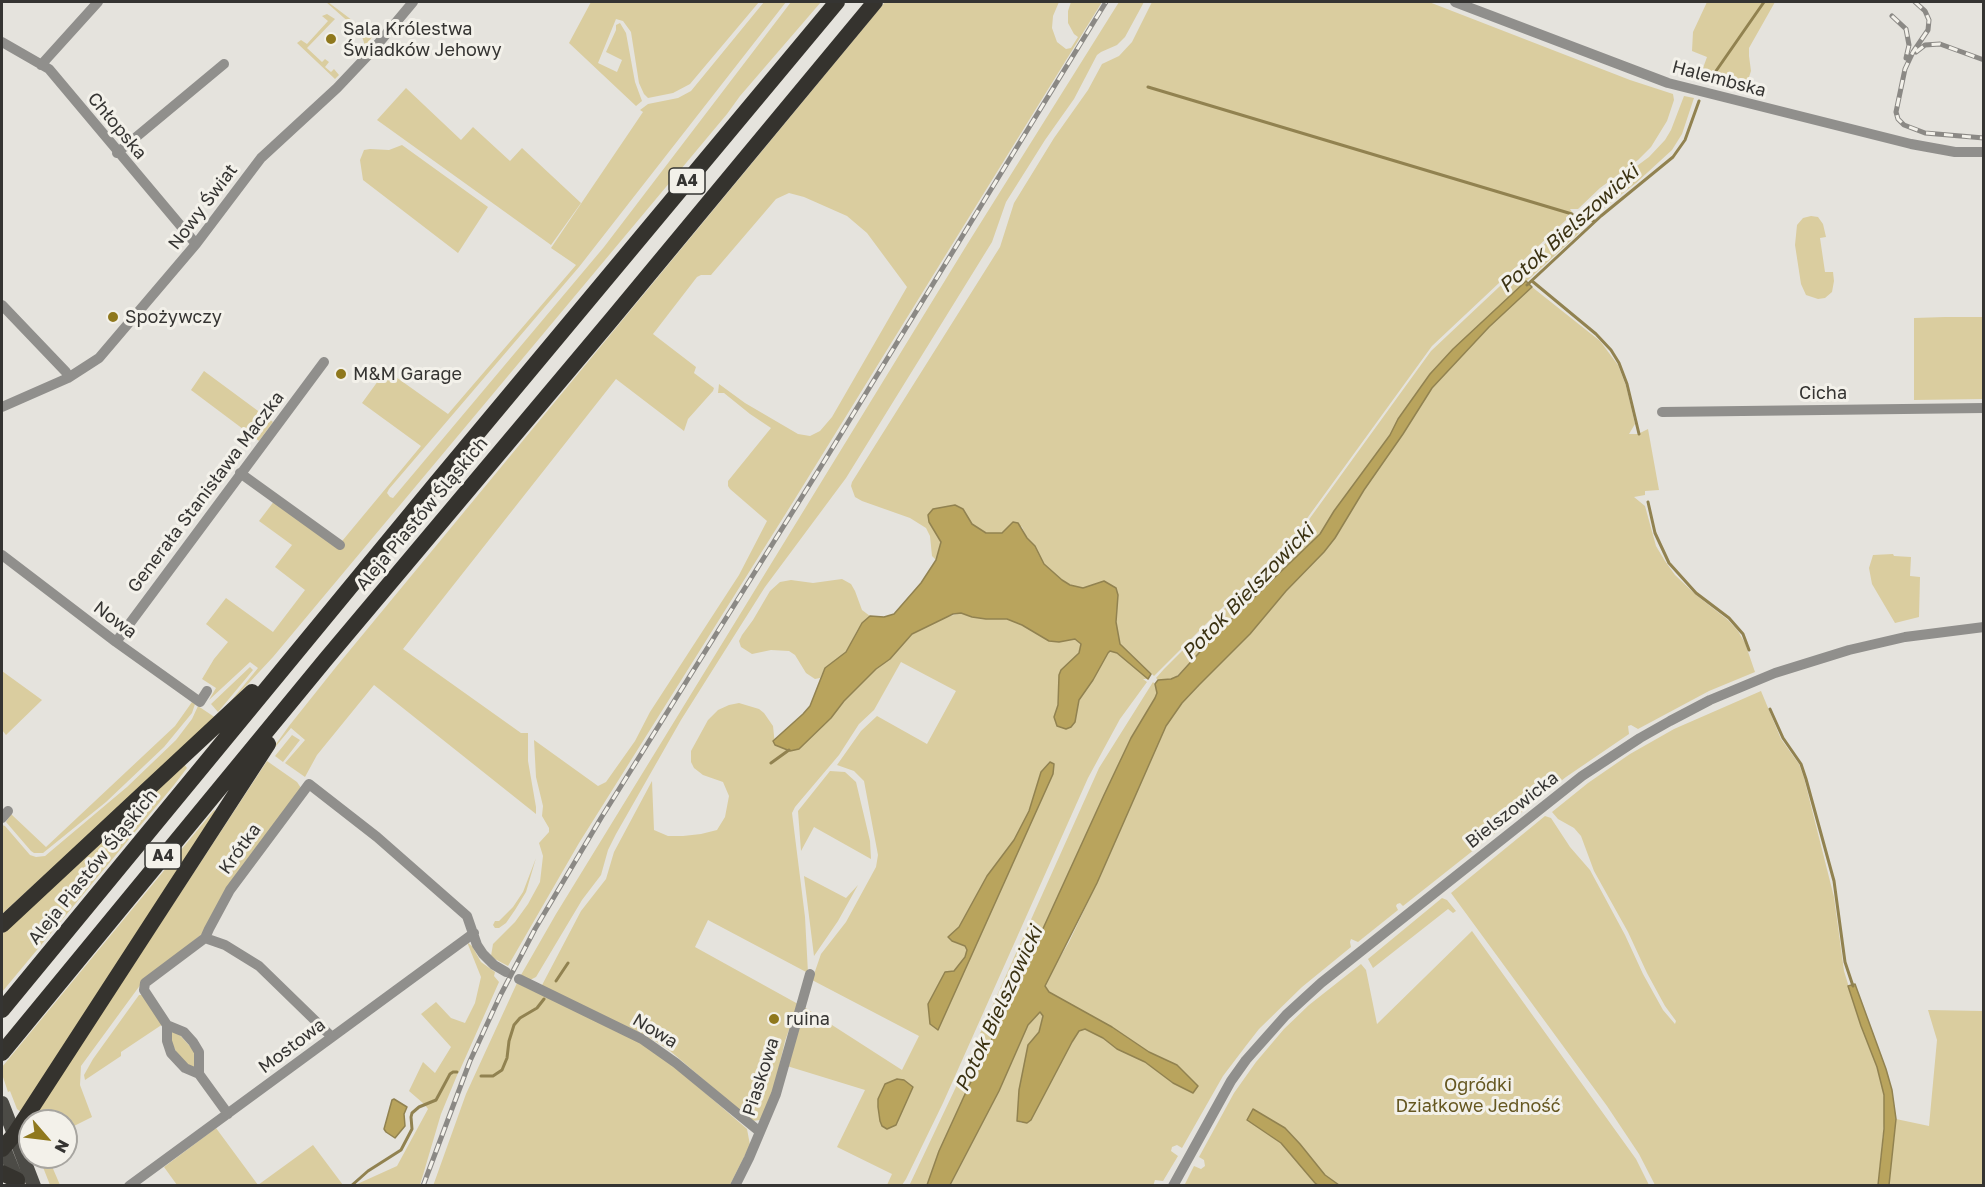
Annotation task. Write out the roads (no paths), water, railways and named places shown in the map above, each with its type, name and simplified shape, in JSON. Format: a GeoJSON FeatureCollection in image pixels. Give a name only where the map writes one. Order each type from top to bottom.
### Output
{"type":"FeatureCollection","features":[{"type":"Feature","properties":{"kind":"highway","name":"Aleja Piastów Śląskich"},"geometry":{"type":"LineString","coordinates":[[2,1010],[837,2]]}},
{"type":"Feature","properties":{"kind":"highway","name":"Aleja Piastów Śląskich"},"geometry":{"type":"LineString","coordinates":[[2,1053],[326,659],[875,2]]}},
{"type":"Feature","properties":{"kind":"highway"},"geometry":{"type":"LineString","coordinates":[[2,925],[303,644]]}},
{"type":"Feature","properties":{"kind":"highway"},"geometry":{"type":"LineString","coordinates":[[5,1144],[326,659]]}},
{"type":"Feature","properties":{"kind":"main road"},"geometry":{"type":"LineString","coordinates":[[4,1108],[5,1144],[12,1179]]}},
{"type":"Feature","properties":{"kind":"main road"},"geometry":{"type":"LineString","coordinates":[[5,1144],[34,1185]]}},
{"type":"Feature","properties":{"kind":"street"},"geometry":{"type":"LineString","coordinates":[[41,65],[98,2]]}},
{"type":"Feature","properties":{"kind":"street","name":"Nowy Świat"},"geometry":{"type":"LineString","coordinates":[[2,407],[68,378],[99,358],[196,244],[261,158],[337,88],[413,2]]}},
{"type":"Feature","properties":{"kind":"street","name":"Halembska"},"geometry":{"type":"LineString","coordinates":[[1455,2],[1668,83],[1911,144],[1955,153],[1983,152]]}},
{"type":"Feature","properties":{"kind":"street","name":"Chłopska"},"geometry":{"type":"LineString","coordinates":[[2,42],[49,69],[117,153],[196,244]]}},
{"type":"Feature","properties":{"kind":"street"},"geometry":{"type":"LineString","coordinates":[[117,153],[224,64]]}},
{"type":"Feature","properties":{"kind":"street"},"geometry":{"type":"LineString","coordinates":[[2,305],[66,372],[68,378]]}},
{"type":"Feature","properties":{"kind":"street","name":"Generała Stanisława Maczka"},"geometry":{"type":"LineString","coordinates":[[116,642],[324,362]]}},
{"type":"Feature","properties":{"kind":"street","name":"Cicha"},"geometry":{"type":"LineString","coordinates":[[1662,412],[1983,408]]}},
{"type":"Feature","properties":{"kind":"street"},"geometry":{"type":"LineString","coordinates":[[240,473],[340,545]]}},
{"type":"Feature","properties":{"kind":"street","name":"Nowa"},"geometry":{"type":"LineString","coordinates":[[2,555],[116,642],[200,702],[207,691]]}},
{"type":"Feature","properties":{"kind":"street","name":"Bielszowicka"},"geometry":{"type":"LineString","coordinates":[[1173,1185],[1232,1081],[1251,1053],[1286,1015],[1344,965],[1582,776],[1670,721],[1710,700],[1775,673],[1849,650],[1905,637],[1983,627]]}},
{"type":"Feature","properties":{"kind":"street","name":"Krótka"},"geometry":{"type":"LineString","coordinates":[[206,938],[208,929],[230,890],[309,784],[377,837],[467,916],[474,933]]}},
{"type":"Feature","properties":{"kind":"street"},"geometry":{"type":"LineString","coordinates":[[474,933],[477,945],[483,954],[494,965],[506,972]]}},
{"type":"Feature","properties":{"kind":"street","name":"Mostowa"},"geometry":{"type":"LineString","coordinates":[[129,1185],[474,933]]}},
{"type":"Feature","properties":{"kind":"street"},"geometry":{"type":"LineString","coordinates":[[200,1074],[185,1068],[175,1060],[168,1047],[167,1025],[144,990],[145,983],[206,938],[225,945],[260,966],[332,1037]]}},
{"type":"Feature","properties":{"kind":"street","name":"Piaskowa"},"geometry":{"type":"LineString","coordinates":[[735,1185],[776,1094],[810,974]]}},
{"type":"Feature","properties":{"kind":"street","name":"Nowa"},"geometry":{"type":"LineString","coordinates":[[519,979],[642,1039],[676,1063],[760,1132]]}},
{"type":"Feature","properties":{"kind":"street"},"geometry":{"type":"LineString","coordinates":[[167,1025],[184,1032],[194,1042],[199,1052],[200,1074],[228,1114]]}},
{"type":"Feature","properties":{"kind":"waterway","name":"Potok Bielszowicki"},"geometry":{"type":"LineString","coordinates":[[1716,71],[1764,2]]}},
{"type":"Feature","properties":{"kind":"waterway"},"geometry":{"type":"LineString","coordinates":[[1148,87],[1572,214]]}},
{"type":"Feature","properties":{"kind":"waterway","name":"Potok Bielszowicki"},"geometry":{"type":"LineString","coordinates":[[1527,285],[1601,216],[1673,157],[1685,140],[1699,101]]}},
{"type":"Feature","properties":{"kind":"waterway"},"geometry":{"type":"LineString","coordinates":[[1581,217],[1594,221]]}},
{"type":"Feature","properties":{"kind":"waterway"},"geometry":{"type":"LineString","coordinates":[[1532,281],[1596,334],[1611,350],[1627,384],[1639,434]]}},
{"type":"Feature","properties":{"kind":"waterway"},"geometry":{"type":"LineString","coordinates":[[1648,502],[1655,533],[1669,563],[1696,593],[1729,618],[1743,634],[1749,650]]}},
{"type":"Feature","properties":{"kind":"waterway"},"geometry":{"type":"LineString","coordinates":[[1770,709],[1783,738],[1801,764],[1806,779],[1834,881],[1845,962],[1853,986]]}},
{"type":"Feature","properties":{"kind":"waterway"},"geometry":{"type":"LineString","coordinates":[[771,763],[789,750]]}},
{"type":"Feature","properties":{"kind":"waterway"},"geometry":{"type":"LineString","coordinates":[[556,981],[568,963]]}},
{"type":"Feature","properties":{"kind":"waterway"},"geometry":{"type":"LineString","coordinates":[[481,1076],[493,1076],[502,1070],[514,1025],[520,1018],[537,1008],[544,999]]}},
{"type":"Feature","properties":{"kind":"waterway"},"geometry":{"type":"LineString","coordinates":[[351,1186],[368,1171],[401,1150],[412,1129],[412,1113],[419,1107],[436,1100],[450,1074],[457,1072]]}},
{"type":"Feature","properties":{"kind":"railway"},"geometry":{"type":"LineString","coordinates":[[423,1186],[470,1061],[500,996],[535,929],[601,818],[825,460],[1106,2]]}},
{"type":"Feature","properties":{"kind":"railway"},"geometry":{"type":"LineString","coordinates":[[1915,2],[1925,11],[1929,20],[1928,30],[1905,69],[1896,112],[1898,119],[1904,125],[1925,133],[1984,138]]}},
{"type":"Feature","properties":{"kind":"railway"},"geometry":{"type":"LineString","coordinates":[[1892,16],[1906,29],[1909,45],[1906,58]]}},
{"type":"Feature","properties":{"kind":"railway"},"geometry":{"type":"LineString","coordinates":[[1916,52],[1925,45],[1940,44],[1984,60]]}},
{"type":"Feature","properties":{"kind":"place","name":"Sala Królestwa Świadków Jehowy"},"geometry":{"type":"Point","coordinates":[331,39]}},
{"type":"Feature","properties":{"kind":"place","name":"Spożywczy"},"geometry":{"type":"Point","coordinates":[113,317]}},
{"type":"Feature","properties":{"kind":"place","name":"M&M Garage"},"geometry":{"type":"Point","coordinates":[341,374]}},
{"type":"Feature","properties":{"kind":"place","name":"ruina"},"geometry":{"type":"Point","coordinates":[774,1019]}},
{"type":"Feature","properties":{"kind":"park label","name":"Ogródki Działkowe Jedność"},"geometry":{"type":"Point","coordinates":[1478,1095]}}]}
